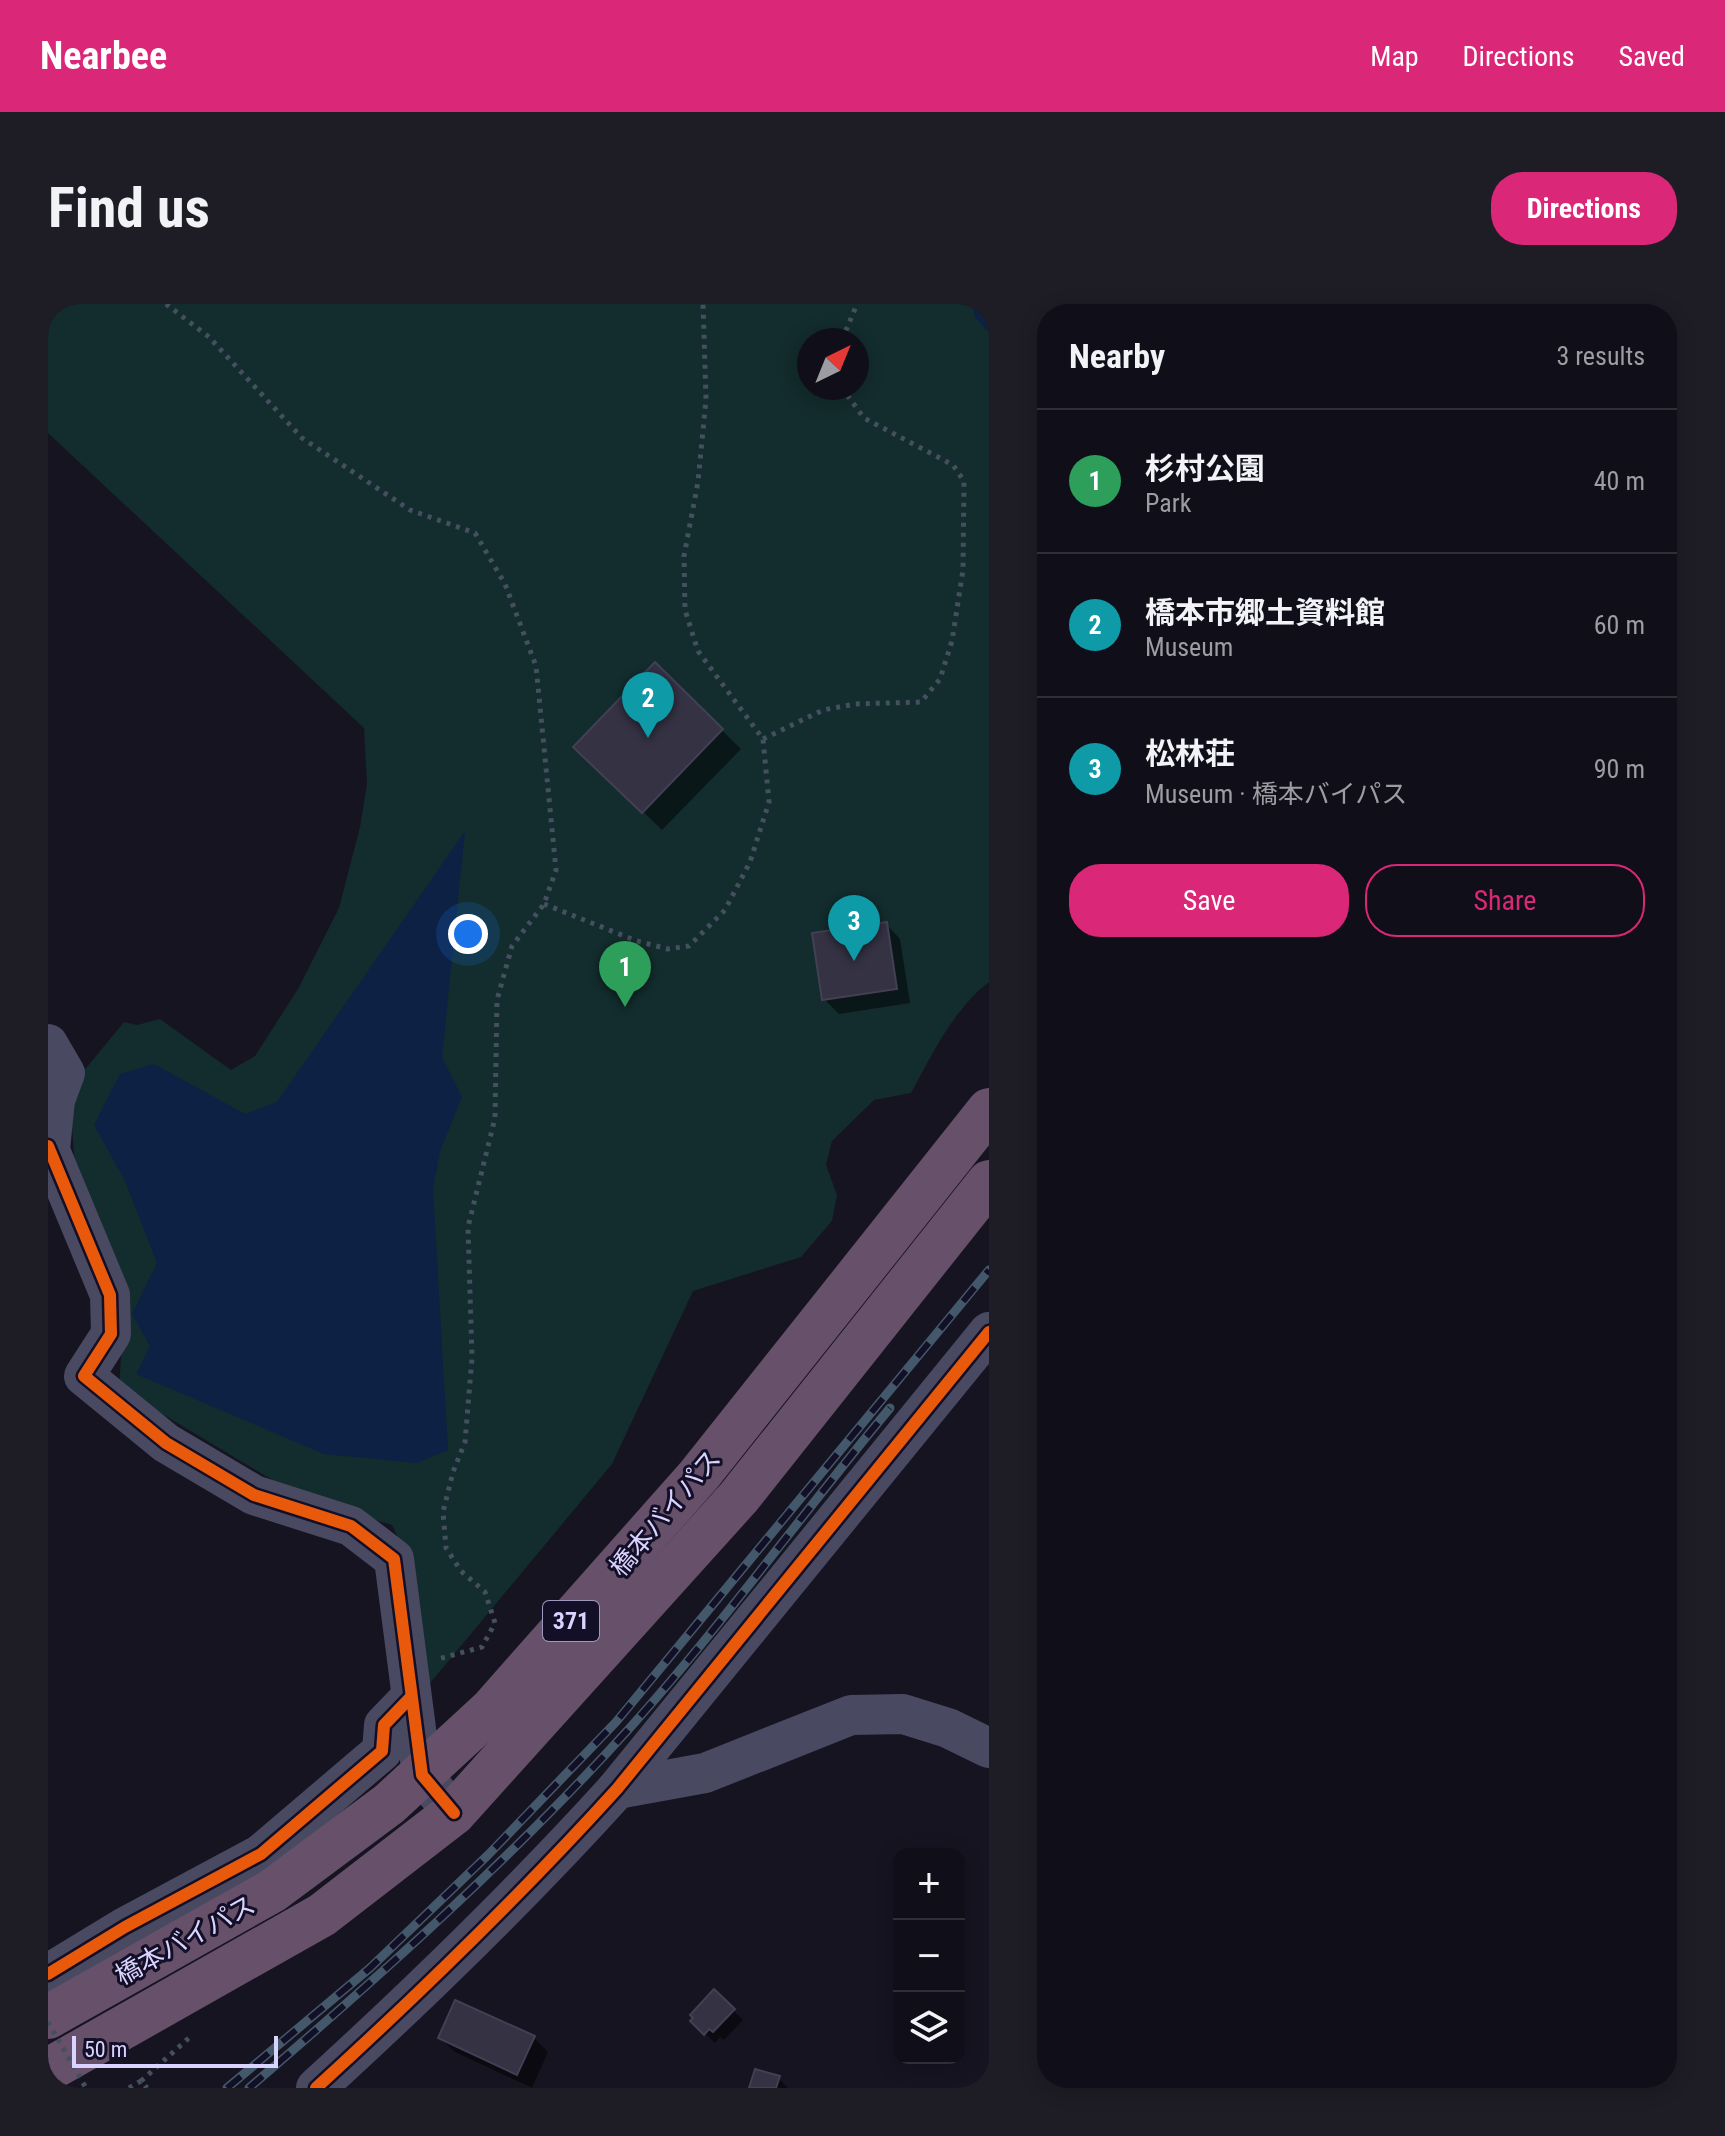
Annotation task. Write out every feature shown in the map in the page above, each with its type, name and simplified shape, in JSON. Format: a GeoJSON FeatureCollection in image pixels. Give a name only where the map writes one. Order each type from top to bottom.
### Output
{"type":"FeatureCollection","features":[{"type":"Feature","properties":{"kind":"highway","name":"橋本バイパス"},"geometry":{"type":"LineString","coordinates":[[48,2019],[272,1891],[422,1775],[491,1710],[699,1475],[989,1110]]}},
{"type":"Feature","properties":{"kind":"highway","name":"橋本バイパス"},"geometry":{"type":"LineString","coordinates":[[48,2070],[322,1915],[454,1813],[739,1497],[989,1182]]}},
{"type":"Feature","properties":{"kind":"street"},"geometry":{"type":"LineString","coordinates":[[48,1044],[65,1073],[55,1100],[49,1148],[110,1295],[111,1334],[84,1376],[166,1443],[254,1495],[351,1526],[394,1559],[422,1775],[454,1813]]}},
{"type":"Feature","properties":{"kind":"street"},"geometry":{"type":"LineString","coordinates":[[316,2088],[386,2026],[559,1854],[617,1789],[989,1332]]}},
{"type":"Feature","properties":{"kind":"street"},"geometry":{"type":"LineString","coordinates":[[48,1974],[125,1927],[261,1854],[382,1751],[384,1725],[408,1680]]}},
{"type":"Feature","properties":{"kind":"street"},"geometry":{"type":"LineString","coordinates":[[617,1789],[705,1773],[851,1715],[903,1714],[948,1728],[989,1748]]}},
{"type":"Feature","properties":{"kind":"path"},"geometry":{"type":"LineString","coordinates":[[166,304],[209,337],[302,438],[410,510],[475,533],[505,584],[536,666],[556,870],[544,904],[512,946],[497,1000],[495,1118],[468,1227],[472,1358],[465,1442],[453,1472],[443,1512],[446,1548],[461,1571],[485,1592],[495,1623],[482,1647],[408,1680]]}},
{"type":"Feature","properties":{"kind":"path"},"geometry":{"type":"LineString","coordinates":[[544,904],[637,941],[668,949],[689,946],[725,910],[750,862],[769,802],[763,739],[698,651],[685,610],[684,556],[698,482],[706,399],[703,304]]}},
{"type":"Feature","properties":{"kind":"path"},"geometry":{"type":"LineString","coordinates":[[847,328],[857,304]]}},
{"type":"Feature","properties":{"kind":"path"},"geometry":{"type":"LineString","coordinates":[[763,739],[823,710],[855,704],[921,702],[940,679],[952,641],[963,570],[964,481],[953,465],[864,418],[851,400]]}},
{"type":"Feature","properties":{"kind":"path"},"geometry":{"type":"LineString","coordinates":[[48,2019],[86,2088]]}},
{"type":"Feature","properties":{"kind":"path"},"geometry":{"type":"LineString","coordinates":[[129,2088],[190,2037]]}},
{"type":"Feature","properties":{"kind":"path"},"geometry":{"type":"LineString","coordinates":[[141,2081],[147,2088]]}},
{"type":"Feature","properties":{"kind":"green space"},"geometry":{"type":"Polygon","coordinates":[[[48,304],[989,304],[989,982],[954,1019],[911,1093],[874,1100],[832,1141],[826,1165],[837,1195],[832,1221],[801,1257],[693,1291],[612,1464],[421,1694],[416,1575],[392,1525],[342,1510],[274,1481],[119,1388],[125,1297],[76,1180],[71,1114],[73,1084],[124,1022],[137,1025],[160,1019],[231,1070],[255,1056],[298,989],[339,908],[360,827],[367,784],[364,728],[48,433],[48,304]]]}},
{"type":"Feature","properties":{"kind":"water"},"geometry":{"type":"Polygon","coordinates":[[[465,831],[442,1057],[462,1097],[440,1151],[433,1189],[448,1450],[417,1463],[324,1454],[136,1374],[150,1346],[132,1314],[157,1263],[125,1181],[94,1125],[120,1074],[154,1064],[245,1114],[277,1102],[465,831]]]}},
{"type":"Feature","properties":{"kind":"building"},"geometry":{"type":"Polygon","coordinates":[[[655,662],[723,729],[642,813],[573,747],[655,662]]]}},
{"type":"Feature","properties":{"kind":"building"},"geometry":{"type":"Polygon","coordinates":[[[887,922],[897,989],[822,1000],[812,933],[887,922]]]}},
{"type":"Feature","properties":{"kind":"building"},"geometry":{"type":"Polygon","coordinates":[[[714,1989],[735,2009],[713,2032],[709,2029],[704,2035],[690,2021],[693,2018],[690,2015],[714,1989]]]}},
{"type":"Feature","properties":{"kind":"building"},"geometry":{"type":"Polygon","coordinates":[[[455,2000],[535,2036],[517,2075],[438,2038],[455,2000]]]}},
{"type":"Feature","properties":{"kind":"building"},"geometry":{"type":"Polygon","coordinates":[[[755,2069],[780,2076],[776,2088],[749,2088],[755,2069]]]}},
{"type":"Feature","properties":{"kind":"waterway"},"geometry":{"type":"LineString","coordinates":[[977,304],[978,314],[989,327]]}},
{"type":"Feature","properties":{"kind":"railway"},"geometry":{"type":"LineString","coordinates":[[227,2088],[370,1968],[488,1855],[616,1722],[989,1270]]}},
{"type":"Feature","properties":{"kind":"railway"},"geometry":{"type":"LineString","coordinates":[[249,2088],[444,1916],[583,1779],[695,1652],[890,1408]]}},
{"type":"Feature","properties":{"kind":"cycle path"},"geometry":{"type":"LineString","coordinates":[[48,1146],[110,1295],[111,1334],[84,1376],[166,1443],[254,1495],[351,1526],[394,1559],[422,1775],[454,1813]]}},
{"type":"Feature","properties":{"kind":"cycle path"},"geometry":{"type":"LineString","coordinates":[[316,2088],[470,1942],[617,1789],[989,1332]]}},
{"type":"Feature","properties":{"kind":"cycle path"},"geometry":{"type":"LineString","coordinates":[[48,1974],[125,1927],[261,1854],[382,1751],[384,1725],[410,1698]]}},
{"type":"Feature","properties":{"kind":"place","name":"橋本市郷土資料館"},"geometry":{"type":"Point","coordinates":[648,738]}},
{"type":"Feature","properties":{"kind":"place","name":"松林荘"},"geometry":{"type":"Point","coordinates":[854,961]}},
{"type":"Feature","properties":{"kind":"place","name":"杉村公園"},"geometry":{"type":"Point","coordinates":[625,1007]}}]}
